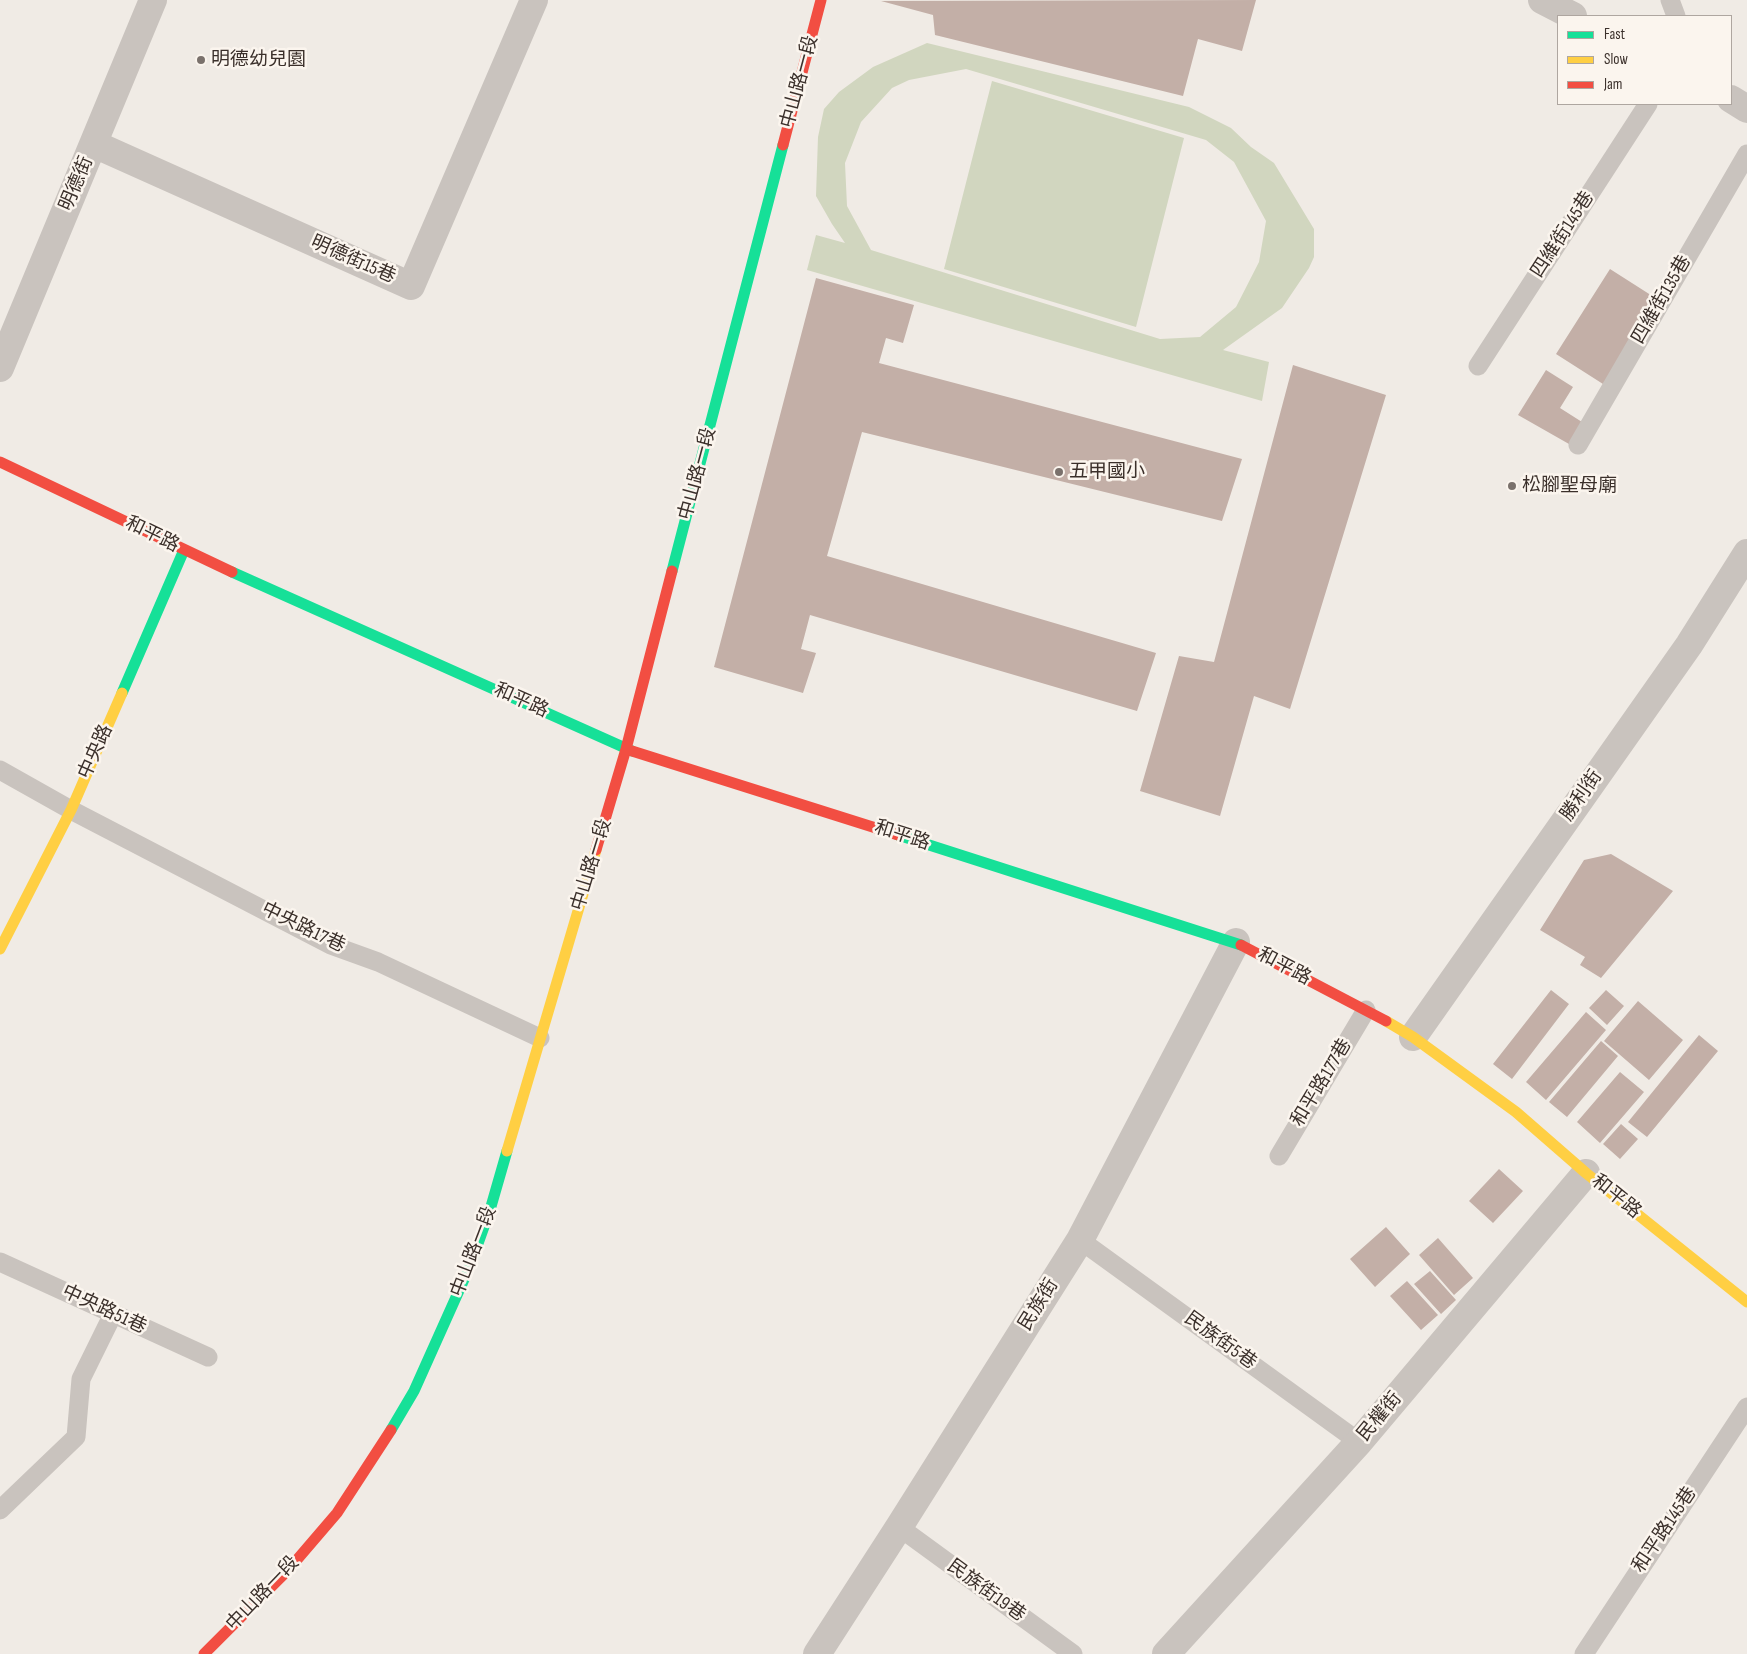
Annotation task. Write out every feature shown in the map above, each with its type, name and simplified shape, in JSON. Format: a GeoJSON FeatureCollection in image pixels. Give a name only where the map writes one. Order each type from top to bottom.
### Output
{"type":"FeatureCollection","features":[{"type":"Feature","properties":{"kind":"street","name":"明德街"},"geometry":{"type":"LineString","coordinates":[[0,368],[153,0]]}},
{"type":"Feature","properties":{"kind":"street","name":"明德街15巷"},"geometry":{"type":"LineString","coordinates":[[94,144],[411,286],[534,0]]}},
{"type":"Feature","properties":{"kind":"street","name":"中山路一段"},"geometry":{"type":"LineString","coordinates":[[204,1654],[289,1569],[336,1513],[379,1450],[414,1391],[466,1275],[490,1210],[626,749],[821,0]]}},
{"type":"Feature","properties":{"kind":"street"},"geometry":{"type":"LineString","coordinates":[[1542,0],[1571,15]]}},
{"type":"Feature","properties":{"kind":"street"},"geometry":{"type":"LineString","coordinates":[[1732,100],[1747,109]]}},
{"type":"Feature","properties":{"kind":"street","name":"和平路"},"geometry":{"type":"LineString","coordinates":[[0,462],[184,550],[626,749],[1236,942],[1366,1010],[1413,1037],[1516,1112],[1586,1173],[1747,1302]]}},
{"type":"Feature","properties":{"kind":"street","name":"中央路"},"geometry":{"type":"LineString","coordinates":[[0,949],[70,810],[184,550]]}},
{"type":"Feature","properties":{"kind":"street","name":"勝利街"},"geometry":{"type":"LineString","coordinates":[[1413,1037],[1688,645],[1747,552]]}},
{"type":"Feature","properties":{"kind":"street","name":"民族街"},"geometry":{"type":"LineString","coordinates":[[817,1654],[899,1528],[1080,1240],[1236,942]]}},
{"type":"Feature","properties":{"kind":"street","name":"民權街"},"geometry":{"type":"LineString","coordinates":[[1166,1654],[1359,1442],[1586,1173]]}},
{"type":"Feature","properties":{"kind":"lane"},"geometry":{"type":"LineString","coordinates":[[1670,0],[1676,15]]}},
{"type":"Feature","properties":{"kind":"lane","name":"四維街145巷"},"geometry":{"type":"LineString","coordinates":[[1478,366],[1647,105]]}},
{"type":"Feature","properties":{"kind":"lane","name":"四維街135巷"},"geometry":{"type":"LineString","coordinates":[[1578,445],[1747,154]]}},
{"type":"Feature","properties":{"kind":"lane","name":"中央路17巷"},"geometry":{"type":"LineString","coordinates":[[0,770],[70,810],[331,945],[378,962],[540,1038]]}},
{"type":"Feature","properties":{"kind":"lane","name":"和平路177巷"},"geometry":{"type":"LineString","coordinates":[[1279,1156],[1366,1010]]}},
{"type":"Feature","properties":{"kind":"lane","name":"民族街5巷"},"geometry":{"type":"LineString","coordinates":[[1080,1240],[1359,1442]]}},
{"type":"Feature","properties":{"kind":"lane","name":"中央路51巷"},"geometry":{"type":"LineString","coordinates":[[0,1262],[208,1357]]}},
{"type":"Feature","properties":{"kind":"lane"},"geometry":{"type":"LineString","coordinates":[[0,1510],[76,1437],[81,1379],[113,1314]]}},
{"type":"Feature","properties":{"kind":"lane","name":"和平路145巷"},"geometry":{"type":"LineString","coordinates":[[1584,1654],[1747,1407]]}},
{"type":"Feature","properties":{"kind":"lane","name":"民族街19巷"},"geometry":{"type":"LineString","coordinates":[[899,1528],[1073,1654]]}},
{"type":"Feature","properties":{"kind":"green space"},"geometry":{"type":"Polygon","coordinates":[[[927,43],[1189,107],[1231,128],[1251,147],[1274,163],[1314,229],[1314,257],[1309,268],[1282,308],[1223,350],[1269,362],[1262,401],[807,270],[816,235],[845,243],[816,196],[818,137],[824,109],[839,92],[873,67],[927,43]],[[966,69],[909,80],[892,88],[861,122],[845,163],[847,206],[871,250],[1160,339],[1200,337],[1236,307],[1259,262],[1266,221],[1234,162],[1206,140],[966,69]]]}},
{"type":"Feature","properties":{"kind":"green space"},"geometry":{"type":"Polygon","coordinates":[[[992,81],[1184,138],[1136,327],[944,269],[992,81]]]}},
{"type":"Feature","properties":{"kind":"building"},"geometry":{"type":"Polygon","coordinates":[[[1256,0],[1242,51],[1198,39],[1183,96],[935,35],[933,15],[881,1],[1256,0]]]}},
{"type":"Feature","properties":{"kind":"building"},"geometry":{"type":"Polygon","coordinates":[[[1610,269],[1657,299],[1603,384],[1556,354],[1610,269]]]}},
{"type":"Feature","properties":{"kind":"building"},"geometry":{"type":"Polygon","coordinates":[[[816,278],[914,305],[903,343],[886,338],[879,363],[1242,459],[1222,521],[862,432],[827,556],[1156,653],[1137,711],[810,615],[801,649],[816,653],[803,693],[714,667],[816,278]]]}},
{"type":"Feature","properties":{"kind":"building"},"geometry":{"type":"Polygon","coordinates":[[[1293,365],[1386,395],[1290,709],[1254,696],[1220,816],[1140,791],[1179,656],[1214,662],[1293,365]]]}},
{"type":"Feature","properties":{"kind":"building"},"geometry":{"type":"Polygon","coordinates":[[[1546,370],[1573,387],[1560,408],[1582,422],[1569,444],[1518,415],[1546,370]]]}},
{"type":"Feature","properties":{"kind":"building"},"geometry":{"type":"Polygon","coordinates":[[[1611,854],[1673,891],[1601,978],[1580,965],[1585,957],[1540,930],[1584,860],[1611,854]]]}},
{"type":"Feature","properties":{"kind":"building"},"geometry":{"type":"Polygon","coordinates":[[[1551,990],[1569,1004],[1512,1079],[1493,1064],[1551,990]]]}},
{"type":"Feature","properties":{"kind":"building"},"geometry":{"type":"Polygon","coordinates":[[[1606,990],[1624,1006],[1607,1025],[1589,1008],[1606,990]]]}},
{"type":"Feature","properties":{"kind":"building"},"geometry":{"type":"Polygon","coordinates":[[[1638,1001],[1683,1040],[1649,1080],[1604,1041],[1638,1001]]]}},
{"type":"Feature","properties":{"kind":"building"},"geometry":{"type":"Polygon","coordinates":[[[1586,1012],[1606,1030],[1546,1100],[1526,1082],[1586,1012]]]}},
{"type":"Feature","properties":{"kind":"building"},"geometry":{"type":"Polygon","coordinates":[[[1699,1035],[1718,1051],[1647,1137],[1628,1122],[1699,1035]]]}},
{"type":"Feature","properties":{"kind":"building"},"geometry":{"type":"Polygon","coordinates":[[[1601,1041],[1618,1056],[1567,1117],[1549,1102],[1601,1041]]]}},
{"type":"Feature","properties":{"kind":"building"},"geometry":{"type":"Polygon","coordinates":[[[1620,1072],[1644,1092],[1600,1143],[1577,1122],[1620,1072]]]}},
{"type":"Feature","properties":{"kind":"building"},"geometry":{"type":"Polygon","coordinates":[[[1621,1124],[1638,1139],[1620,1159],[1603,1144],[1621,1124]]]}},
{"type":"Feature","properties":{"kind":"building"},"geometry":{"type":"Polygon","coordinates":[[[1499,1169],[1523,1191],[1493,1223],[1469,1201],[1499,1169]]]}},
{"type":"Feature","properties":{"kind":"building"},"geometry":{"type":"Polygon","coordinates":[[[1386,1227],[1410,1254],[1375,1287],[1350,1259],[1386,1227]]]}},
{"type":"Feature","properties":{"kind":"building"},"geometry":{"type":"Polygon","coordinates":[[[1438,1238],[1473,1278],[1454,1295],[1419,1255],[1438,1238]]]}},
{"type":"Feature","properties":{"kind":"building"},"geometry":{"type":"Polygon","coordinates":[[[1430,1271],[1456,1300],[1441,1314],[1414,1284],[1430,1271]]]}},
{"type":"Feature","properties":{"kind":"building"},"geometry":{"type":"Polygon","coordinates":[[[1407,1281],[1438,1315],[1421,1330],[1390,1296],[1407,1281]]]}},
{"type":"Feature","properties":{"kind":"traffic: fast"},"geometry":{"type":"LineString","coordinates":[[672,571],[783,145]]}},
{"type":"Feature","properties":{"kind":"traffic: fast"},"geometry":{"type":"LineString","coordinates":[[122,693],[184,550]]}},
{"type":"Feature","properties":{"kind":"traffic: fast"},"geometry":{"type":"LineString","coordinates":[[232,572],[632,751]]}},
{"type":"Feature","properties":{"kind":"traffic: fast"},"geometry":{"type":"LineString","coordinates":[[898,835],[1241,945]]}},
{"type":"Feature","properties":{"kind":"traffic: fast"},"geometry":{"type":"LineString","coordinates":[[391,1430],[414,1391],[470,1266],[490,1210],[507,1151]]}},
{"type":"Feature","properties":{"kind":"traffic: slow"},"geometry":{"type":"LineString","coordinates":[[0,949],[71,810],[122,693]]}},
{"type":"Feature","properties":{"kind":"traffic: slow"},"geometry":{"type":"LineString","coordinates":[[507,1151],[596,850]]}},
{"type":"Feature","properties":{"kind":"traffic: slow"},"geometry":{"type":"LineString","coordinates":[[1386,1021],[1413,1037],[1516,1112],[1586,1173],[1747,1302]]}},
{"type":"Feature","properties":{"kind":"traffic: jam"},"geometry":{"type":"LineString","coordinates":[[783,145],[821,0]]}},
{"type":"Feature","properties":{"kind":"traffic: jam"},"geometry":{"type":"LineString","coordinates":[[0,462],[232,572]]}},
{"type":"Feature","properties":{"kind":"traffic: jam"},"geometry":{"type":"LineString","coordinates":[[596,850],[626,749],[672,571]]}},
{"type":"Feature","properties":{"kind":"traffic: jam"},"geometry":{"type":"LineString","coordinates":[[632,751],[898,835]]}},
{"type":"Feature","properties":{"kind":"traffic: jam"},"geometry":{"type":"LineString","coordinates":[[1241,945],[1386,1021]]}},
{"type":"Feature","properties":{"kind":"traffic: jam"},"geometry":{"type":"LineString","coordinates":[[204,1654],[289,1569],[337,1513],[391,1430]]}},
{"type":"Feature","properties":{"kind":"place","name":"明德幼兒園"},"geometry":{"type":"Point","coordinates":[201,60]}},
{"type":"Feature","properties":{"kind":"place","name":"五甲國小"},"geometry":{"type":"Point","coordinates":[1059,472]}},
{"type":"Feature","properties":{"kind":"place","name":"松腳聖母廟"},"geometry":{"type":"Point","coordinates":[1512,486]}}]}
